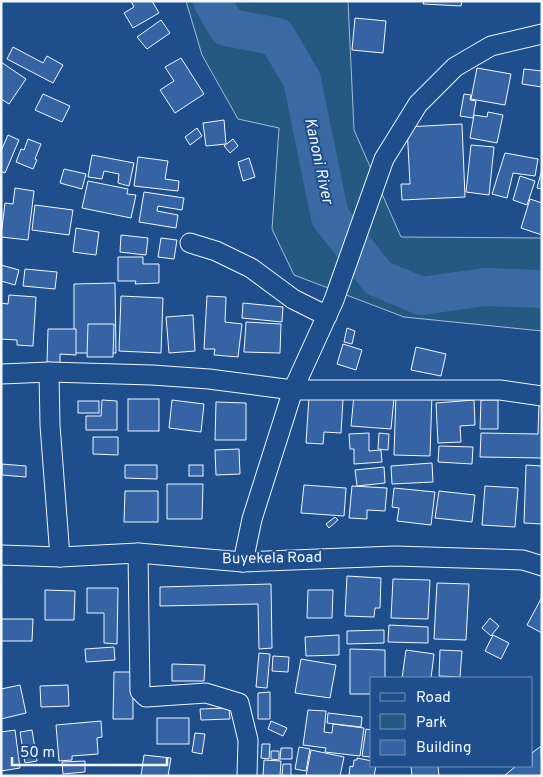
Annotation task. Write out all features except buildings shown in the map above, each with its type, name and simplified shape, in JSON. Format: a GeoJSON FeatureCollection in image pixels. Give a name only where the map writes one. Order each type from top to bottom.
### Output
{"type":"FeatureCollection","features":[{"type":"Feature","properties":{"kind":"street"},"geometry":{"type":"LineString","coordinates":[[243,562],[252,520],[293,390],[330,308],[384,159],[418,104],[455,67],[491,46],[542,34]]}},
{"type":"Feature","properties":{"kind":"street"},"geometry":{"type":"LineString","coordinates":[[190,242],[216,251],[252,268],[293,299],[330,308]]}},
{"type":"Feature","properties":{"kind":"street"},"geometry":{"type":"LineString","coordinates":[[49,372],[50,425],[60,557]]}},
{"type":"Feature","properties":{"kind":"street"},"geometry":{"type":"LineString","coordinates":[[1,374],[49,372],[209,379],[293,390],[500,390],[542,396]]}},
{"type":"Feature","properties":{"kind":"street"},"geometry":{"type":"LineString","coordinates":[[138,553],[140,691],[146,698],[206,693],[239,703],[248,740],[247,776]]}},
{"type":"Feature","properties":{"kind":"street","name":"Buyekela Road"},"geometry":{"type":"LineString","coordinates":[[1,555],[60,557],[138,553],[243,562],[395,556],[523,560],[542,566]]}},
{"type":"Feature","properties":{"kind":"green space"},"geometry":{"type":"Polygon","coordinates":[[[186,1],[348,1],[354,130],[401,237],[542,238],[542,331],[404,317],[294,275],[272,229],[279,128],[238,119],[202,55],[186,1]]]}},
{"type":"Feature","properties":{"kind":"waterway","name":"Kanoni River"},"geometry":{"type":"LineString","coordinates":[[212,1],[227,27],[277,37],[302,80],[330,217],[378,278],[421,296],[485,287],[542,289]]}}]}
